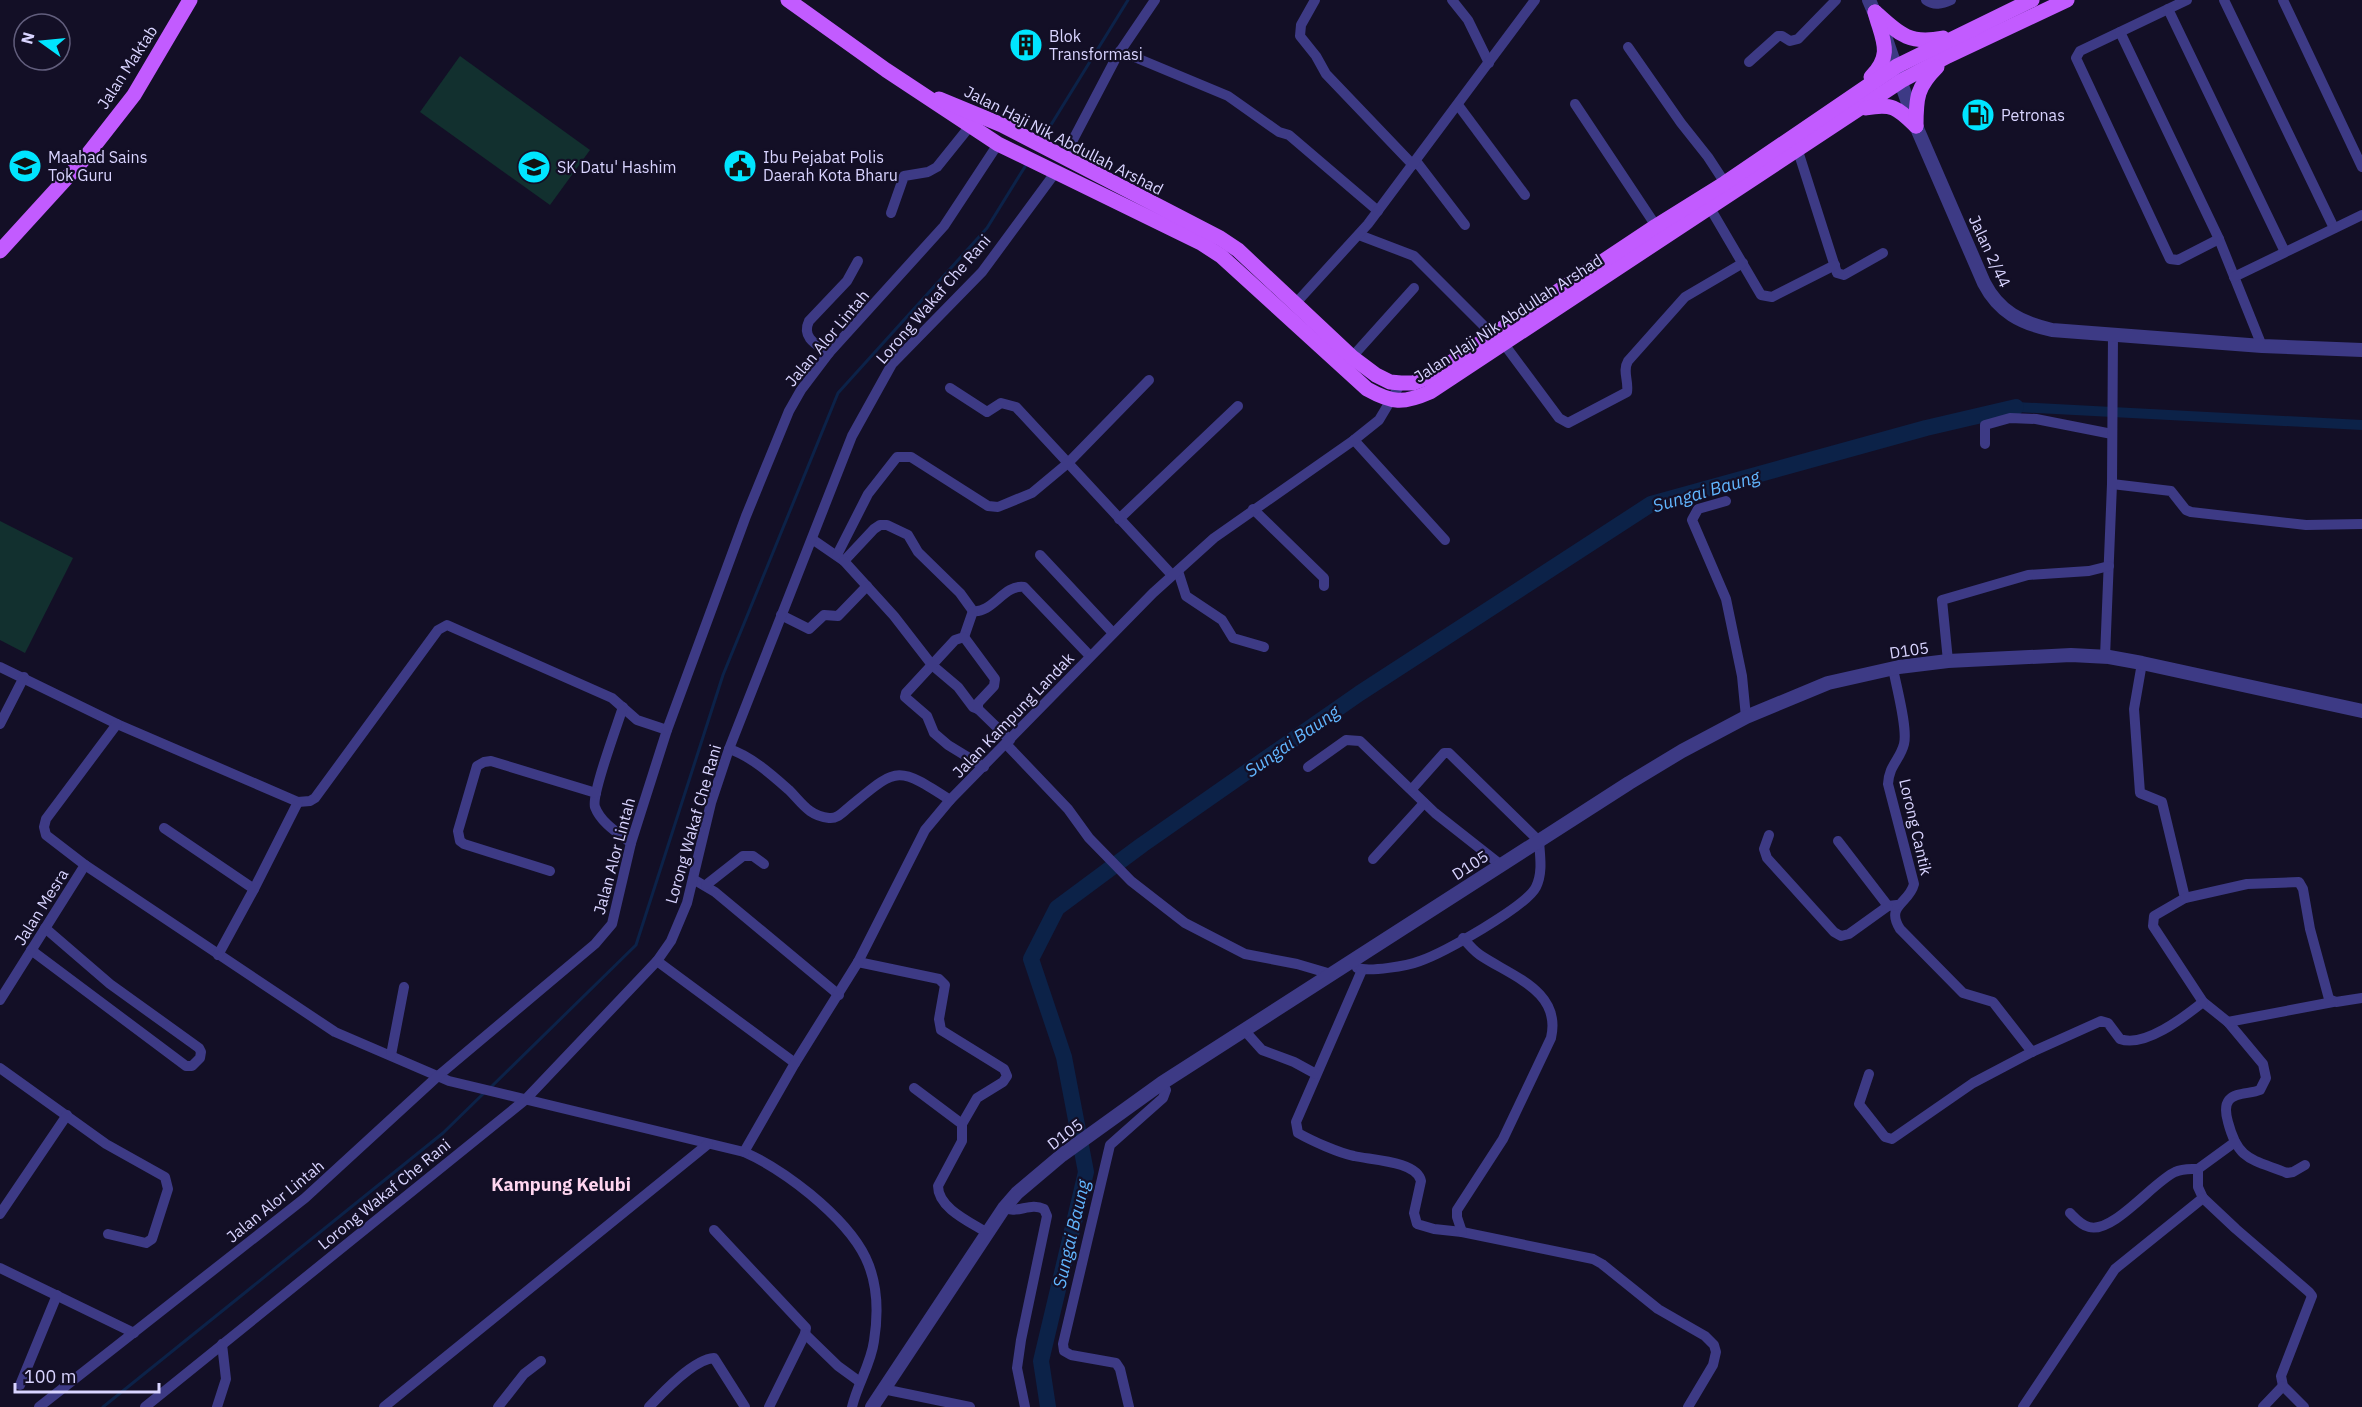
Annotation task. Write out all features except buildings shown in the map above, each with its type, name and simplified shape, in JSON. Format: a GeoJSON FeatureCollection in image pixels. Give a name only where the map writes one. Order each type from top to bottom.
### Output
{"type":"FeatureCollection","features":[{"type":"Feature","properties":{"kind":"main road","name":"Jalan Maktab"},"geometry":{"type":"LineString","coordinates":[[0,251],[84,159],[134,95],[190,0]]}},
{"type":"Feature","properties":{"kind":"main road","name":"Jalan Haji Nik Abdullah Arshad"},"geometry":{"type":"LineString","coordinates":[[788,0],[956,118],[1001,146],[1201,243],[1221,256],[1367,388],[1392,401],[1410,401],[1430,392],[1499,339],[1656,226],[1855,104],[1959,35],[2032,0]]}},
{"type":"Feature","properties":{"kind":"main road","name":"Jalan Haji Nik Abdullah Arshad"},"geometry":{"type":"LineString","coordinates":[[1899,74],[1948,56],[2067,0]]}},
{"type":"Feature","properties":{"kind":"main road"},"geometry":{"type":"LineString","coordinates":[[1872,6],[1899,34],[1916,41],[1926,42],[1959,35]]}},
{"type":"Feature","properties":{"kind":"main road"},"geometry":{"type":"LineString","coordinates":[[1855,104],[1884,62],[1885,49],[1872,6]]}},
{"type":"Feature","properties":{"kind":"main road"},"geometry":{"type":"LineString","coordinates":[[1916,126],[1916,102],[1923,81],[1948,56]]}},
{"type":"Feature","properties":{"kind":"main road","name":"Jalan Haji Nik Abdullah Arshad"},"geometry":{"type":"LineString","coordinates":[[919,91],[1013,131],[1220,238],[1238,250],[1352,357],[1376,375],[1390,382],[1401,383],[1413,383],[1429,377],[1499,339],[1798,151],[1855,104]]}},
{"type":"Feature","properties":{"kind":"main road"},"geometry":{"type":"LineString","coordinates":[[1855,104],[1888,105],[1900,111],[1916,126]]}},
{"type":"Feature","properties":{"kind":"main road","name":"Jalan Maktab"},"geometry":{"type":"LineString","coordinates":[[0,246],[17,231]]}},
{"type":"Feature","properties":{"kind":"street"},"geometry":{"type":"LineString","coordinates":[[1064,157],[1120,51],[1155,0]]}},
{"type":"Feature","properties":{"kind":"street"},"geometry":{"type":"LineString","coordinates":[[1314,0],[1299,28],[1302,39],[1316,56],[1326,74],[1414,163],[1465,225]]}},
{"type":"Feature","properties":{"kind":"street"},"geometry":{"type":"LineString","coordinates":[[1452,0],[1468,20],[1489,63]]}},
{"type":"Feature","properties":{"kind":"street"},"geometry":{"type":"LineString","coordinates":[[1296,303],[1378,211],[1535,0]]}},
{"type":"Feature","properties":{"kind":"street"},"geometry":{"type":"LineString","coordinates":[[1749,62],[1778,36],[1796,41],[1836,0]]}},
{"type":"Feature","properties":{"kind":"street"},"geometry":{"type":"LineString","coordinates":[[1926,0],[1930,3],[1942,4],[1951,0]]}},
{"type":"Feature","properties":{"kind":"street"},"geometry":{"type":"LineString","coordinates":[[2187,0],[2080,51],[2076,58],[2169,257],[2173,261],[2178,261],[2219,239]]}},
{"type":"Feature","properties":{"kind":"street"},"geometry":{"type":"LineString","coordinates":[[2224,0],[2334,228]]}},
{"type":"Feature","properties":{"kind":"street"},"geometry":{"type":"LineString","coordinates":[[2283,0],[2362,167]]}},
{"type":"Feature","properties":{"kind":"street","name":"Jalan 2/44"},"geometry":{"type":"LineString","coordinates":[[1872,6],[1899,74],[1916,126],[1984,283],[1997,304],[2010,315],[2037,327],[2052,330],[2262,346],[2362,350]]}},
{"type":"Feature","properties":{"kind":"street"},"geometry":{"type":"LineString","coordinates":[[2168,9],[2285,252]]}},
{"type":"Feature","properties":{"kind":"street"},"geometry":{"type":"LineString","coordinates":[[2120,32],[2219,239],[2262,346]]}},
{"type":"Feature","properties":{"kind":"street"},"geometry":{"type":"LineString","coordinates":[[1628,47],[1725,183]]}},
{"type":"Feature","properties":{"kind":"street"},"geometry":{"type":"LineString","coordinates":[[1120,51],[1228,96],[1279,132],[1290,135],[1378,211]]}},
{"type":"Feature","properties":{"kind":"street"},"geometry":{"type":"LineString","coordinates":[[1575,104],[1656,226]]}},
{"type":"Feature","properties":{"kind":"street"},"geometry":{"type":"LineString","coordinates":[[1458,105],[1525,195]]}},
{"type":"Feature","properties":{"kind":"street"},"geometry":{"type":"LineString","coordinates":[[891,213],[904,176],[928,172],[937,167],[970,126]]}},
{"type":"Feature","properties":{"kind":"street","name":"Jalan Alor Lintah"},"geometry":{"type":"LineString","coordinates":[[39,1407],[305,1198],[444,1079],[595,944],[612,924],[631,843],[667,730],[777,437],[801,390],[830,353],[944,226],[1001,146]]}},
{"type":"Feature","properties":{"kind":"street"},"geometry":{"type":"LineString","coordinates":[[1798,151],[1837,273],[1844,275],[1883,253]]}},
{"type":"Feature","properties":{"kind":"street","name":"Lorong Wakaf Che Rani"},"geometry":{"type":"LineString","coordinates":[[145,1407],[525,1100],[657,961],[671,941],[687,903],[711,803],[729,749],[852,436],[892,364],[982,272],[1054,173]]}},
{"type":"Feature","properties":{"kind":"street"},"geometry":{"type":"LineString","coordinates":[[1710,208],[1761,295],[1772,297],[1835,265]]}},
{"type":"Feature","properties":{"kind":"street"},"geometry":{"type":"LineString","coordinates":[[2234,276],[2362,215]]}},
{"type":"Feature","properties":{"kind":"street"},"geometry":{"type":"LineString","coordinates":[[1359,235],[1414,256],[1499,339],[1558,418],[1568,423],[1627,392],[1628,386],[1624,371],[1628,361],[1685,297],[1743,264]]}},
{"type":"Feature","properties":{"kind":"street"},"geometry":{"type":"LineString","coordinates":[[830,353],[812,341],[806,328],[809,321],[847,281],[858,261]]}},
{"type":"Feature","properties":{"kind":"street"},"geometry":{"type":"LineString","coordinates":[[1352,357],[1414,288]]}},
{"type":"Feature","properties":{"kind":"street"},"geometry":{"type":"LineString","coordinates":[[2105,657],[2112,484],[2113,333]]}},
{"type":"Feature","properties":{"kind":"street"},"geometry":{"type":"LineString","coordinates":[[841,558],[868,494],[897,457],[913,458],[992,507],[998,507],[1032,493],[1068,463],[1149,380]]}},
{"type":"Feature","properties":{"kind":"street","name":"Jalan Kampung Landak"},"geometry":{"type":"LineString","coordinates":[[744,1152],[795,1063],[858,962],[926,830],[950,800],[1090,656],[1175,573],[1214,538],[1354,440],[1378,420],[1392,401],[1401,383]]}},
{"type":"Feature","properties":{"kind":"street"},"geometry":{"type":"LineString","coordinates":[[950,388],[987,412],[1001,403],[1016,406],[1119,519],[1175,573],[1186,596],[1222,620],[1233,638],[1264,647]]}},
{"type":"Feature","properties":{"kind":"street"},"geometry":{"type":"LineString","coordinates":[[1119,519],[1238,406]]}},
{"type":"Feature","properties":{"kind":"street"},"geometry":{"type":"LineString","coordinates":[[1985,444],[1985,426],[2010,418],[2036,419],[2112,434]]}},
{"type":"Feature","properties":{"kind":"street"},"geometry":{"type":"LineString","coordinates":[[1354,440],[1445,540]]}},
{"type":"Feature","properties":{"kind":"street"},"geometry":{"type":"LineString","coordinates":[[2112,484],[2171,491],[2191,513],[2306,525],[2362,524]]}},
{"type":"Feature","properties":{"kind":"street"},"geometry":{"type":"LineString","coordinates":[[1726,501],[1698,509],[1692,520],[1726,599],[1742,676],[1746,717]]}},
{"type":"Feature","properties":{"kind":"street"},"geometry":{"type":"LineString","coordinates":[[1253,509],[1323,577],[1324,586]]}},
{"type":"Feature","properties":{"kind":"street"},"geometry":{"type":"LineString","coordinates":[[841,558],[873,529],[886,525],[908,536],[918,552],[960,593],[973,611]]}},
{"type":"Feature","properties":{"kind":"street"},"geometry":{"type":"LineString","coordinates":[[812,539],[841,558],[894,616],[932,664],[958,687],[973,707],[978,709],[1068,809],[1090,839],[1131,881],[1185,922],[1245,954],[1331,974]]}},
{"type":"Feature","properties":{"kind":"street"},"geometry":{"type":"LineString","coordinates":[[1040,555],[1113,633]]}},
{"type":"Feature","properties":{"kind":"street"},"geometry":{"type":"LineString","coordinates":[[1948,661],[1942,600],[2028,575],[2089,571],[2109,566]]}},
{"type":"Feature","properties":{"kind":"street"},"geometry":{"type":"LineString","coordinates":[[781,615],[809,629],[824,615],[838,616],[867,586]]}},
{"type":"Feature","properties":{"kind":"street"},"geometry":{"type":"LineString","coordinates":[[973,611],[981,610],[1012,588],[1024,587],[1090,656]]}},
{"type":"Feature","properties":{"kind":"street"},"geometry":{"type":"LineString","coordinates":[[964,637],[973,611]]}},
{"type":"Feature","properties":{"kind":"street"},"geometry":{"type":"LineString","coordinates":[[0,667],[117,724],[298,802],[315,798],[442,627],[452,627],[612,698],[638,720],[667,730]]}},
{"type":"Feature","properties":{"kind":"street"},"geometry":{"type":"LineString","coordinates":[[964,637],[954,640],[906,693],[906,699],[927,716],[934,733],[948,745],[984,767]]}},
{"type":"Feature","properties":{"kind":"street"},"geometry":{"type":"LineString","coordinates":[[964,637],[995,679],[994,686],[978,703],[978,709]]}},
{"type":"Feature","properties":{"kind":"street","name":"D105"},"geometry":{"type":"LineString","coordinates":[[872,1407],[1004,1208],[1017,1193],[1062,1155],[1162,1083],[1345,964],[1682,751],[1746,717],[1828,683],[1893,668],[1948,661],[2071,655],[2105,657],[2142,663],[2362,711]]}},
{"type":"Feature","properties":{"kind":"street"},"geometry":{"type":"LineString","coordinates":[[2142,663],[2134,709],[2140,793],[2162,802],[2185,898]]}},
{"type":"Feature","properties":{"kind":"street","name":"Lorong Cantik"},"geometry":{"type":"LineString","coordinates":[[1893,668],[1905,736],[1902,751],[1888,774],[1888,784],[1914,884],[1912,892],[1893,906]]}},
{"type":"Feature","properties":{"kind":"street"},"geometry":{"type":"LineString","coordinates":[[0,724],[24,677]]}},
{"type":"Feature","properties":{"kind":"street"},"geometry":{"type":"LineString","coordinates":[[623,707],[594,805],[610,827],[631,843]]}},
{"type":"Feature","properties":{"kind":"street","name":"Jalan Mesra"},"geometry":{"type":"LineString","coordinates":[[0,1000],[85,865],[46,835],[44,824],[117,724]]}},
{"type":"Feature","properties":{"kind":"street"},"geometry":{"type":"LineString","coordinates":[[1308,767],[1346,740],[1360,741],[1424,803],[1501,865]]}},
{"type":"Feature","properties":{"kind":"street"},"geometry":{"type":"LineString","coordinates":[[729,749],[742,753],[790,791],[806,810],[828,818],[838,817],[878,783],[891,776],[916,778],[950,800]]}},
{"type":"Feature","properties":{"kind":"street"},"geometry":{"type":"LineString","coordinates":[[1345,964],[1362,970],[1420,961],[1503,918],[1535,889],[1540,867],[1539,841],[1449,753],[1444,753],[1438,758],[1412,789]]}},
{"type":"Feature","properties":{"kind":"street"},"geometry":{"type":"LineString","coordinates":[[550,871],[460,841],[458,831],[477,766],[491,761],[596,793]]}},
{"type":"Feature","properties":{"kind":"street"},"geometry":{"type":"LineString","coordinates":[[218,954],[298,802]]}},
{"type":"Feature","properties":{"kind":"street"},"geometry":{"type":"LineString","coordinates":[[1374,859],[1424,803]]}},
{"type":"Feature","properties":{"kind":"street"},"geometry":{"type":"LineString","coordinates":[[164,828],[254,889]]}},
{"type":"Feature","properties":{"kind":"street"},"geometry":{"type":"LineString","coordinates":[[1769,835],[1764,849],[1767,858],[1834,932],[1841,936],[1849,934],[1893,906]]}},
{"type":"Feature","properties":{"kind":"street"},"geometry":{"type":"LineString","coordinates":[[1838,841],[1893,906],[1895,921],[1900,929],[1963,993],[1993,1002],[2032,1052]]}},
{"type":"Feature","properties":{"kind":"street"},"geometry":{"type":"LineString","coordinates":[[706,885],[743,856],[753,856],[764,864]]}},
{"type":"Feature","properties":{"kind":"street"},"geometry":{"type":"LineString","coordinates":[[85,865],[324,1027],[444,1079],[744,1152],[783,1173],[827,1208],[848,1229],[864,1253],[876,1288],[878,1311],[874,1345],[852,1407]]}},
{"type":"Feature","properties":{"kind":"street"},"geometry":{"type":"LineString","coordinates":[[693,879],[706,885],[839,995]]}},
{"type":"Feature","properties":{"kind":"street"},"geometry":{"type":"LineString","coordinates":[[2305,1165],[2287,1173],[2246,1157],[2235,1142],[2227,1117],[2228,1100],[2234,1095],[2258,1091],[2266,1077],[2264,1064],[2228,1022],[2203,1002],[2153,926],[2154,916],[2185,898],[2247,884],[2299,882],[2303,890],[2310,929],[2328,996],[2333,1002]]}},
{"type":"Feature","properties":{"kind":"street"},"geometry":{"type":"LineString","coordinates":[[31,950],[186,1066],[196,1063],[200,1058],[199,1048],[94,969],[45,928]]}},
{"type":"Feature","properties":{"kind":"street"},"geometry":{"type":"LineString","coordinates":[[1462,1232],[1457,1210],[1503,1140],[1554,1027],[1552,1014],[1545,1001],[1527,983],[1478,954],[1463,938]]}},
{"type":"Feature","properties":{"kind":"street"},"geometry":{"type":"LineString","coordinates":[[657,961],[795,1063]]}},
{"type":"Feature","properties":{"kind":"street"},"geometry":{"type":"LineString","coordinates":[[858,962],[939,979],[945,986],[939,1019],[941,1030],[1004,1069],[1007,1076],[1003,1082],[977,1098],[962,1124],[962,1141],[938,1186],[938,1192],[951,1208],[986,1232]]}},
{"type":"Feature","properties":{"kind":"street"},"geometry":{"type":"LineString","coordinates":[[77,983],[94,969]]}},
{"type":"Feature","properties":{"kind":"street"},"geometry":{"type":"LineString","coordinates":[[1362,970],[1296,1122],[1298,1133],[1353,1156],[1399,1164],[1413,1170],[1421,1181],[1414,1213],[1415,1221],[1421,1226],[1462,1232],[1595,1260],[1658,1310],[1705,1336],[1714,1346],[1716,1359],[1688,1407]]}},
{"type":"Feature","properties":{"kind":"street"},"geometry":{"type":"LineString","coordinates":[[391,1055],[404,987]]}},
{"type":"Feature","properties":{"kind":"street"},"geometry":{"type":"LineString","coordinates":[[2228,1022],[2333,1002],[2362,1000]]}},
{"type":"Feature","properties":{"kind":"street"},"geometry":{"type":"LineString","coordinates":[[1869,1074],[1858,1104],[1885,1137],[1892,1139],[1973,1083],[2032,1052],[2101,1021],[2108,1023],[2120,1039],[2132,1042],[2177,1024],[2203,1002]]}},
{"type":"Feature","properties":{"kind":"street"},"geometry":{"type":"LineString","coordinates":[[1245,1031],[1262,1050],[1294,1062],[1316,1074]]}},
{"type":"Feature","properties":{"kind":"street"},"geometry":{"type":"LineString","coordinates":[[0,1068],[106,1144],[161,1172],[168,1182],[153,1239],[146,1242],[108,1234]]}},
{"type":"Feature","properties":{"kind":"street"},"geometry":{"type":"LineString","coordinates":[[1129,1407],[1120,1369],[1116,1363],[1071,1355],[1064,1351],[1063,1344],[1110,1145],[1163,1098],[1166,1090],[1162,1083]]}},
{"type":"Feature","properties":{"kind":"street"},"geometry":{"type":"LineString","coordinates":[[914,1088],[962,1124]]}},
{"type":"Feature","properties":{"kind":"street"},"geometry":{"type":"LineString","coordinates":[[0,1214],[67,1115]]}},
{"type":"Feature","properties":{"kind":"street"},"geometry":{"type":"LineString","coordinates":[[2070,1213],[2085,1226],[2099,1227],[2128,1211],[2164,1178],[2176,1171],[2198,1169],[2235,1142]]}},
{"type":"Feature","properties":{"kind":"street"},"geometry":{"type":"LineString","coordinates":[[384,1407],[708,1144]]}},
{"type":"Feature","properties":{"kind":"street"},"geometry":{"type":"LineString","coordinates":[[2198,1169],[2198,1187],[2203,1198],[2312,1296],[2282,1370],[2281,1381],[2283,1386],[2304,1407]]}},
{"type":"Feature","properties":{"kind":"street"},"geometry":{"type":"LineString","coordinates":[[2023,1407],[2115,1269],[2203,1198]]}},
{"type":"Feature","properties":{"kind":"street"},"geometry":{"type":"LineString","coordinates":[[1004,1208],[1015,1211],[1034,1206],[1041,1207],[1047,1216],[1017,1368],[1024,1407]]}},
{"type":"Feature","properties":{"kind":"street"},"geometry":{"type":"LineString","coordinates":[[714,1230],[804,1326],[805,1334],[769,1407]]}},
{"type":"Feature","properties":{"kind":"street"},"geometry":{"type":"LineString","coordinates":[[0,1268],[134,1333]]}},
{"type":"Feature","properties":{"kind":"street"},"geometry":{"type":"LineString","coordinates":[[20,1384],[57,1295]]}},
{"type":"Feature","properties":{"kind":"street"},"geometry":{"type":"LineString","coordinates":[[805,1334],[838,1366],[860,1382]]}},
{"type":"Feature","properties":{"kind":"street"},"geometry":{"type":"LineString","coordinates":[[217,1407],[226,1379],[222,1344]]}},
{"type":"Feature","properties":{"kind":"street"},"geometry":{"type":"LineString","coordinates":[[649,1407],[687,1371],[707,1358],[714,1358],[745,1407]]}},
{"type":"Feature","properties":{"kind":"street"},"geometry":{"type":"LineString","coordinates":[[498,1407],[524,1374],[541,1361]]}},
{"type":"Feature","properties":{"kind":"street"},"geometry":{"type":"LineString","coordinates":[[2263,1407],[2283,1386]]}},
{"type":"Feature","properties":{"kind":"street"},"geometry":{"type":"LineString","coordinates":[[884,1389],[970,1407]]}},
{"type":"Feature","properties":{"kind":"green space"},"geometry":{"type":"Polygon","coordinates":[[[460,56],[590,150],[550,205],[420,112],[460,56]]]}},
{"type":"Feature","properties":{"kind":"green space"},"geometry":{"type":"Polygon","coordinates":[[[0,521],[73,558],[25,653],[0,640],[0,521]]]}},
{"type":"Feature","properties":{"kind":"waterway"},"geometry":{"type":"LineString","coordinates":[[1041,141],[1128,0]]}},
{"type":"Feature","properties":{"kind":"waterway"},"geometry":{"type":"LineString","coordinates":[[491,1087],[636,945],[723,675],[838,393],[987,228],[1026,165]]}},
{"type":"Feature","properties":{"kind":"waterway"},"geometry":{"type":"LineString","coordinates":[[2016,407],[2362,425]]}},
{"type":"Feature","properties":{"kind":"waterway","name":"Sungai Baung"},"geometry":{"type":"LineString","coordinates":[[1048,1407],[1041,1361],[1086,1172],[1064,1057],[1031,959],[1057,908],[1142,845],[1360,693],[1651,504],[1926,428],[2016,407]]}},
{"type":"Feature","properties":{"kind":"waterway"},"geometry":{"type":"LineString","coordinates":[[103,1407],[443,1133],[484,1093]]}},
{"type":"Feature","properties":{"kind":"place","name":"Blok Transformasi"},"geometry":{"type":"Point","coordinates":[1026,45]}},
{"type":"Feature","properties":{"kind":"place","name":"Petronas"},"geometry":{"type":"Point","coordinates":[1978,115]}},
{"type":"Feature","properties":{"kind":"place","name":"Maahad Sains Tok Guru"},"geometry":{"type":"Point","coordinates":[25,166]}},
{"type":"Feature","properties":{"kind":"place","name":"Ibu Pejabat Polis Daerah Kota Bharu"},"geometry":{"type":"Point","coordinates":[740,166]}},
{"type":"Feature","properties":{"kind":"place","name":"SK Datu' Hashim"},"geometry":{"type":"Point","coordinates":[534,167]}},
{"type":"Feature","properties":{"kind":"district","name":"Kampung Kelubi"},"geometry":{"type":"Point","coordinates":[561,1184]}}]}
